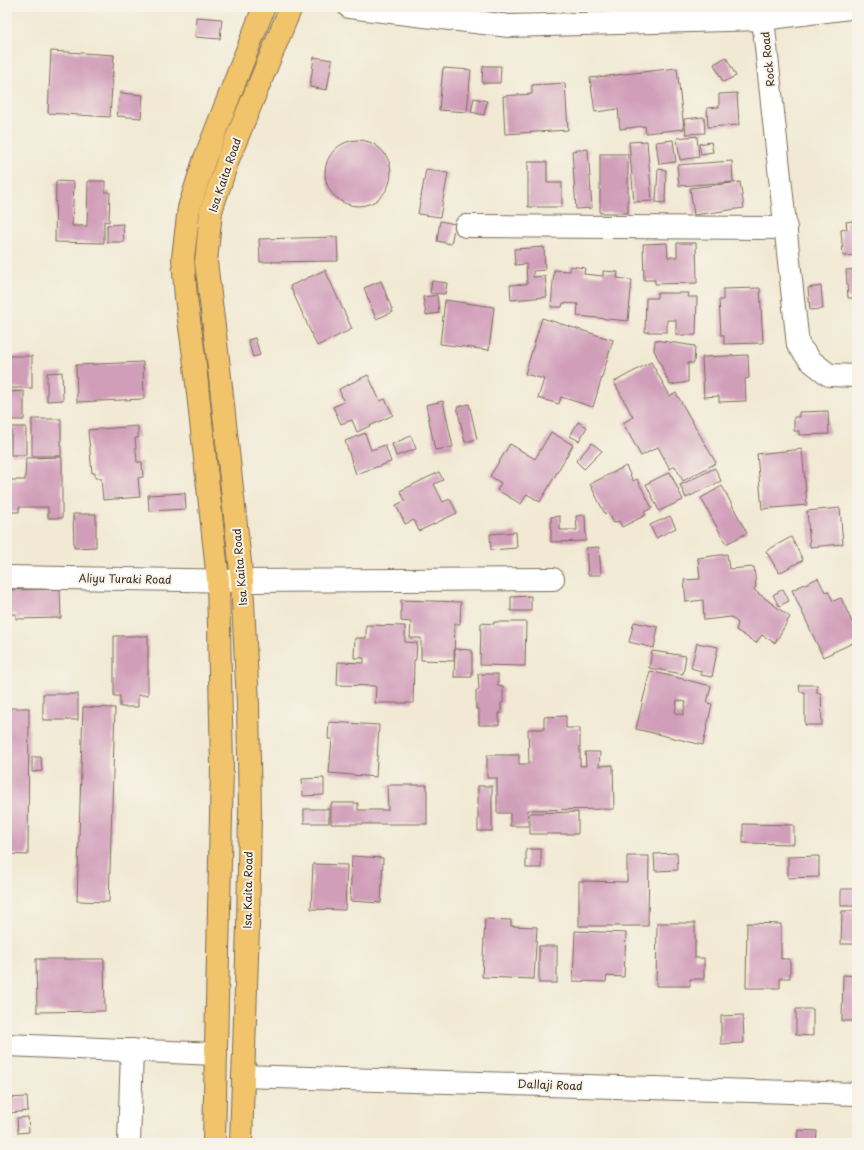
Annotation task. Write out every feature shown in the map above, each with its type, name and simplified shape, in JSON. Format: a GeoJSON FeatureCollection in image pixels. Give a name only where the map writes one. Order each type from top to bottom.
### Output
{"type":"FeatureCollection","features":[{"type":"Feature","properties":{"kind":"main road","name":"Isa Kaita Road"},"geometry":{"type":"LineString","coordinates":[[214,1143],[222,767],[218,580],[194,356],[186,298],[183,258],[189,208],[205,158],[264,7]]}},
{"type":"Feature","properties":{"kind":"main road","name":"Isa Kaita Road"},"geometry":{"type":"LineString","coordinates":[[241,1143],[248,934],[250,813],[248,705],[242,581],[206,262],[211,211],[229,157],[291,7]]}},
{"type":"Feature","properties":{"kind":"street","name":"Rock Road"},"geometry":{"type":"LineString","coordinates":[[349,7],[509,26],[764,19],[798,346],[810,361],[829,375],[857,376]]}},
{"type":"Feature","properties":{"kind":"street"},"geometry":{"type":"LineString","coordinates":[[764,19],[857,7]]}},
{"type":"Feature","properties":{"kind":"street"},"geometry":{"type":"LineString","coordinates":[[466,226],[786,228]]}},
{"type":"Feature","properties":{"kind":"street","name":"Aliyu Turaki Road"},"geometry":{"type":"LineString","coordinates":[[7,577],[242,581],[553,579]]}},
{"type":"Feature","properties":{"kind":"street"},"geometry":{"type":"LineString","coordinates":[[7,1045],[216,1054]]}},
{"type":"Feature","properties":{"kind":"street"},"geometry":{"type":"LineString","coordinates":[[129,1143],[132,1050]]}},
{"type":"Feature","properties":{"kind":"street","name":"Dallaji Road"},"geometry":{"type":"LineString","coordinates":[[243,1076],[857,1094]]}},
{"type":"Feature","properties":{"kind":"building"},"geometry":{"type":"Polygon","coordinates":[[[196,17],[222,19],[220,39],[195,37],[196,17]]]}},
{"type":"Feature","properties":{"kind":"building"},"geometry":{"type":"Polygon","coordinates":[[[51,51],[114,55],[110,117],[48,113],[51,51]]]}},
{"type":"Feature","properties":{"kind":"building"},"geometry":{"type":"Polygon","coordinates":[[[314,57],[332,60],[327,90],[310,87],[314,57]]]}},
{"type":"Feature","properties":{"kind":"building"},"geometry":{"type":"Polygon","coordinates":[[[726,57],[736,76],[723,82],[714,64],[726,57]]]}},
{"type":"Feature","properties":{"kind":"building"},"geometry":{"type":"Polygon","coordinates":[[[483,66],[501,66],[500,83],[482,83],[483,66]]]}},
{"type":"Feature","properties":{"kind":"building"},"geometry":{"type":"Polygon","coordinates":[[[443,68],[471,70],[467,112],[439,110],[443,68]]]}},
{"type":"Feature","properties":{"kind":"building"},"geometry":{"type":"Polygon","coordinates":[[[677,68],[684,129],[646,133],[645,126],[620,129],[618,109],[595,112],[590,78],[677,68]]]}},
{"type":"Feature","properties":{"kind":"building"},"geometry":{"type":"Polygon","coordinates":[[[565,83],[568,130],[505,134],[503,96],[532,94],[532,85],[565,83]]]}},
{"type":"Feature","properties":{"kind":"building"},"geometry":{"type":"Polygon","coordinates":[[[120,93],[143,95],[141,118],[117,116],[120,93]]]}},
{"type":"Feature","properties":{"kind":"building"},"geometry":{"type":"Polygon","coordinates":[[[737,93],[739,125],[708,127],[707,108],[719,107],[719,94],[737,93]]]}},
{"type":"Feature","properties":{"kind":"building"},"geometry":{"type":"Polygon","coordinates":[[[474,98],[487,101],[484,115],[471,112],[474,98]]]}},
{"type":"Feature","properties":{"kind":"building"},"geometry":{"type":"Polygon","coordinates":[[[704,117],[705,133],[686,134],[684,119],[704,117]]]}},
{"type":"Feature","properties":{"kind":"building"},"geometry":{"type":"Polygon","coordinates":[[[697,136],[699,157],[680,160],[677,138],[697,136]]]}},
{"type":"Feature","properties":{"kind":"building"},"geometry":{"type":"Polygon","coordinates":[[[352,140],[364,140],[371,142],[382,149],[389,160],[391,173],[389,186],[382,197],[371,204],[364,206],[352,206],[345,204],[334,197],[327,186],[325,179],[325,167],[327,160],[334,149],[345,142],[352,140]]]}},
{"type":"Feature","properties":{"kind":"building"},"geometry":{"type":"Polygon","coordinates":[[[673,140],[676,162],[659,164],[656,142],[673,140]]]}},
{"type":"Feature","properties":{"kind":"building"},"geometry":{"type":"Polygon","coordinates":[[[647,141],[652,201],[634,202],[629,142],[647,141]]]}},
{"type":"Feature","properties":{"kind":"building"},"geometry":{"type":"Polygon","coordinates":[[[711,142],[713,152],[701,154],[699,144],[711,142]]]}},
{"type":"Feature","properties":{"kind":"building"},"geometry":{"type":"Polygon","coordinates":[[[588,149],[592,208],[576,209],[572,151],[588,149]]]}},
{"type":"Feature","properties":{"kind":"building"},"geometry":{"type":"Polygon","coordinates":[[[600,154],[628,154],[628,213],[600,213],[600,154]]]}},
{"type":"Feature","properties":{"kind":"building"},"geometry":{"type":"Polygon","coordinates":[[[732,161],[733,182],[679,186],[677,165],[732,161]]]}},
{"type":"Feature","properties":{"kind":"building"},"geometry":{"type":"Polygon","coordinates":[[[528,162],[547,162],[547,183],[562,183],[562,207],[528,207],[528,162]]]}},
{"type":"Feature","properties":{"kind":"building"},"geometry":{"type":"Polygon","coordinates":[[[426,169],[448,173],[440,217],[418,214],[426,169]]]}},
{"type":"Feature","properties":{"kind":"building"},"geometry":{"type":"Polygon","coordinates":[[[658,169],[666,170],[665,203],[656,202],[658,169]]]}},
{"type":"Feature","properties":{"kind":"building"},"geometry":{"type":"Polygon","coordinates":[[[56,181],[74,182],[72,226],[87,226],[88,181],[105,181],[105,192],[110,192],[109,222],[104,221],[104,243],[55,242],[56,181]]]}},
{"type":"Feature","properties":{"kind":"building"},"geometry":{"type":"Polygon","coordinates":[[[740,182],[744,208],[694,215],[690,188],[740,182]]]}},
{"type":"Feature","properties":{"kind":"building"},"geometry":{"type":"Polygon","coordinates":[[[440,221],[455,224],[451,244],[437,241],[440,221]]]}},
{"type":"Feature","properties":{"kind":"building"},"geometry":{"type":"Polygon","coordinates":[[[853,221],[854,228],[857,228],[857,255],[843,256],[841,230],[847,229],[846,222],[853,221]]]}},
{"type":"Feature","properties":{"kind":"building"},"geometry":{"type":"Polygon","coordinates":[[[123,224],[124,242],[107,242],[107,225],[123,224]]]}},
{"type":"Feature","properties":{"kind":"building"},"geometry":{"type":"Polygon","coordinates":[[[337,237],[338,261],[260,262],[259,239],[337,237]]]}},
{"type":"Feature","properties":{"kind":"building"},"geometry":{"type":"Polygon","coordinates":[[[667,243],[668,257],[677,257],[677,243],[696,243],[697,283],[655,284],[655,280],[644,280],[643,244],[667,243]]]}},
{"type":"Feature","properties":{"kind":"building"},"geometry":{"type":"Polygon","coordinates":[[[544,247],[545,270],[533,271],[533,277],[545,276],[547,297],[511,300],[510,285],[527,284],[526,264],[515,265],[514,249],[544,247]]]}},
{"type":"Feature","properties":{"kind":"building"},"geometry":{"type":"Polygon","coordinates":[[[570,266],[585,268],[584,274],[603,276],[603,271],[618,272],[617,278],[632,280],[628,321],[577,316],[578,304],[563,303],[562,307],[551,307],[554,270],[570,271],[570,266]]]}},
{"type":"Feature","properties":{"kind":"building"},"geometry":{"type":"Polygon","coordinates":[[[857,269],[857,298],[848,298],[846,270],[857,269]]]}},
{"type":"Feature","properties":{"kind":"building"},"geometry":{"type":"Polygon","coordinates":[[[325,270],[352,329],[317,346],[290,286],[325,270]]]}},
{"type":"Feature","properties":{"kind":"building"},"geometry":{"type":"Polygon","coordinates":[[[381,281],[393,312],[376,319],[364,288],[381,281]]]}},
{"type":"Feature","properties":{"kind":"building"},"geometry":{"type":"Polygon","coordinates":[[[432,281],[447,283],[445,294],[430,293],[432,281]]]}},
{"type":"Feature","properties":{"kind":"building"},"geometry":{"type":"Polygon","coordinates":[[[821,286],[823,309],[810,310],[808,288],[821,286]]]}},
{"type":"Feature","properties":{"kind":"building"},"geometry":{"type":"Polygon","coordinates":[[[760,288],[763,343],[724,344],[724,335],[721,335],[719,300],[723,300],[723,289],[760,288]]]}},
{"type":"Feature","properties":{"kind":"building"},"geometry":{"type":"Polygon","coordinates":[[[657,293],[689,293],[688,297],[697,297],[696,335],[676,335],[676,320],[667,320],[667,332],[645,332],[646,298],[657,298],[657,293]]]}},
{"type":"Feature","properties":{"kind":"building"},"geometry":{"type":"Polygon","coordinates":[[[437,295],[439,313],[426,315],[423,297],[437,295]]]}},
{"type":"Feature","properties":{"kind":"building"},"geometry":{"type":"Polygon","coordinates":[[[445,300],[494,307],[489,350],[440,344],[445,300]]]}},
{"type":"Feature","properties":{"kind":"building"},"geometry":{"type":"Polygon","coordinates":[[[542,318],[613,340],[593,407],[561,397],[559,404],[538,398],[544,379],[525,374],[542,318]]]}},
{"type":"Feature","properties":{"kind":"building"},"geometry":{"type":"Polygon","coordinates":[[[255,338],[260,355],[253,357],[248,340],[255,338]]]}},
{"type":"Feature","properties":{"kind":"building"},"geometry":{"type":"Polygon","coordinates":[[[655,340],[695,346],[694,363],[688,363],[688,382],[670,385],[654,350],[655,340]]]}},
{"type":"Feature","properties":{"kind":"building"},"geometry":{"type":"Polygon","coordinates":[[[748,355],[749,378],[745,379],[746,401],[719,402],[719,396],[704,397],[702,357],[748,355]]]}},
{"type":"Feature","properties":{"kind":"building"},"geometry":{"type":"Polygon","coordinates":[[[7,356],[32,356],[32,388],[7,388],[7,356]]]}},
{"type":"Feature","properties":{"kind":"building"},"geometry":{"type":"Polygon","coordinates":[[[143,362],[144,399],[77,402],[76,365],[143,362]]]}},
{"type":"Feature","properties":{"kind":"building"},"geometry":{"type":"Polygon","coordinates":[[[651,362],[670,396],[676,393],[716,463],[683,481],[675,466],[670,469],[658,447],[641,456],[623,423],[633,417],[614,382],[651,362]]]}},
{"type":"Feature","properties":{"kind":"building"},"geometry":{"type":"Polygon","coordinates":[[[62,372],[63,400],[47,401],[47,373],[62,372]]]}},
{"type":"Feature","properties":{"kind":"building"},"geometry":{"type":"Polygon","coordinates":[[[368,375],[380,401],[385,399],[393,415],[357,432],[352,420],[341,424],[333,407],[344,402],[339,389],[368,375]]]}},
{"type":"Feature","properties":{"kind":"building"},"geometry":{"type":"Polygon","coordinates":[[[24,391],[24,420],[7,420],[7,392],[24,391]]]}},
{"type":"Feature","properties":{"kind":"building"},"geometry":{"type":"Polygon","coordinates":[[[443,401],[453,447],[435,450],[426,405],[443,401]]]}},
{"type":"Feature","properties":{"kind":"building"},"geometry":{"type":"Polygon","coordinates":[[[469,404],[477,439],[465,442],[457,407],[469,404]]]}},
{"type":"Feature","properties":{"kind":"building"},"geometry":{"type":"Polygon","coordinates":[[[828,411],[829,434],[799,435],[799,431],[794,431],[794,417],[799,417],[799,412],[828,411]]]}},
{"type":"Feature","properties":{"kind":"building"},"geometry":{"type":"Polygon","coordinates":[[[32,419],[61,419],[61,456],[32,456],[32,419]]]}},
{"type":"Feature","properties":{"kind":"building"},"geometry":{"type":"Polygon","coordinates":[[[578,422],[587,427],[579,441],[570,436],[578,422]]]}},
{"type":"Feature","properties":{"kind":"building"},"geometry":{"type":"Polygon","coordinates":[[[138,426],[138,438],[135,438],[137,462],[142,462],[143,477],[138,478],[140,497],[103,500],[101,478],[95,478],[95,473],[92,473],[88,430],[138,426]]]}},
{"type":"Feature","properties":{"kind":"building"},"geometry":{"type":"Polygon","coordinates":[[[11,427],[26,427],[26,455],[11,455],[11,427]]]}},
{"type":"Feature","properties":{"kind":"building"},"geometry":{"type":"Polygon","coordinates":[[[551,432],[573,445],[540,502],[527,494],[521,504],[497,490],[501,483],[490,476],[510,444],[535,459],[551,432]]]}},
{"type":"Feature","properties":{"kind":"building"},"geometry":{"type":"Polygon","coordinates":[[[365,433],[371,450],[385,445],[391,462],[356,474],[345,441],[365,433]]]}},
{"type":"Feature","properties":{"kind":"building"},"geometry":{"type":"Polygon","coordinates":[[[411,436],[416,449],[396,456],[392,444],[411,436]]]}},
{"type":"Feature","properties":{"kind":"building"},"geometry":{"type":"Polygon","coordinates":[[[592,443],[602,451],[584,469],[576,461],[592,443]]]}},
{"type":"Feature","properties":{"kind":"building"},"geometry":{"type":"Polygon","coordinates":[[[802,449],[807,505],[762,509],[757,454],[802,449]]]}},
{"type":"Feature","properties":{"kind":"building"},"geometry":{"type":"Polygon","coordinates":[[[62,457],[62,518],[48,518],[48,507],[19,507],[19,512],[7,512],[7,480],[25,480],[26,458],[62,457]]]}},
{"type":"Feature","properties":{"kind":"building"},"geometry":{"type":"Polygon","coordinates":[[[626,466],[633,481],[637,479],[652,508],[644,512],[646,515],[622,527],[619,521],[614,523],[608,512],[605,514],[590,484],[626,466]]]}},
{"type":"Feature","properties":{"kind":"building"},"geometry":{"type":"Polygon","coordinates":[[[715,468],[721,481],[686,498],[680,485],[715,468]]]}},
{"type":"Feature","properties":{"kind":"building"},"geometry":{"type":"Polygon","coordinates":[[[439,472],[443,480],[434,484],[443,502],[450,499],[457,513],[419,531],[414,520],[405,524],[396,505],[405,501],[400,491],[439,472]]]}},
{"type":"Feature","properties":{"kind":"building"},"geometry":{"type":"Polygon","coordinates":[[[670,472],[683,500],[659,511],[646,484],[670,472]]]}},
{"type":"Feature","properties":{"kind":"building"},"geometry":{"type":"Polygon","coordinates":[[[722,486],[747,533],[726,544],[701,498],[722,486]]]}},
{"type":"Feature","properties":{"kind":"building"},"geometry":{"type":"Polygon","coordinates":[[[185,493],[186,509],[149,511],[148,495],[185,493]]]}},
{"type":"Feature","properties":{"kind":"building"},"geometry":{"type":"Polygon","coordinates":[[[840,508],[843,544],[810,547],[807,511],[840,508]]]}},
{"type":"Feature","properties":{"kind":"building"},"geometry":{"type":"Polygon","coordinates":[[[73,514],[96,514],[96,547],[74,548],[73,514]]]}},
{"type":"Feature","properties":{"kind":"building"},"geometry":{"type":"Polygon","coordinates":[[[585,515],[586,541],[551,542],[551,517],[560,516],[560,530],[577,530],[576,516],[585,515]]]}},
{"type":"Feature","properties":{"kind":"building"},"geometry":{"type":"Polygon","coordinates":[[[670,516],[676,528],[656,538],[650,525],[670,516]]]}},
{"type":"Feature","properties":{"kind":"building"},"geometry":{"type":"Polygon","coordinates":[[[516,532],[517,548],[491,550],[490,534],[516,532]]]}},
{"type":"Feature","properties":{"kind":"building"},"geometry":{"type":"Polygon","coordinates":[[[791,537],[803,560],[779,573],[766,551],[791,537]]]}},
{"type":"Feature","properties":{"kind":"building"},"geometry":{"type":"Polygon","coordinates":[[[599,547],[601,575],[588,575],[586,548],[599,547]]]}},
{"type":"Feature","properties":{"kind":"building"},"geometry":{"type":"Polygon","coordinates":[[[727,554],[729,569],[754,567],[756,586],[754,590],[790,617],[775,643],[762,635],[756,643],[736,630],[738,623],[731,617],[704,620],[703,600],[686,602],[684,580],[700,579],[698,558],[727,554]]]}},
{"type":"Feature","properties":{"kind":"building"},"geometry":{"type":"Polygon","coordinates":[[[818,578],[825,592],[828,591],[833,601],[841,598],[857,633],[857,641],[823,657],[792,590],[818,578]]]}},
{"type":"Feature","properties":{"kind":"building"},"geometry":{"type":"Polygon","coordinates":[[[60,589],[61,618],[16,619],[16,614],[7,614],[7,590],[60,589]]]}},
{"type":"Feature","properties":{"kind":"building"},"geometry":{"type":"Polygon","coordinates":[[[783,589],[789,601],[779,606],[773,595],[783,589]]]}},
{"type":"Feature","properties":{"kind":"building"},"geometry":{"type":"Polygon","coordinates":[[[531,596],[531,611],[511,611],[511,597],[531,596]]]}},
{"type":"Feature","properties":{"kind":"building"},"geometry":{"type":"Polygon","coordinates":[[[401,600],[461,602],[460,624],[455,624],[454,661],[421,660],[421,638],[410,638],[411,622],[401,621],[401,600]]]}},
{"type":"Feature","properties":{"kind":"building"},"geometry":{"type":"Polygon","coordinates":[[[494,622],[526,622],[525,666],[480,665],[481,623],[494,624],[494,622]]]}},
{"type":"Feature","properties":{"kind":"building"},"geometry":{"type":"Polygon","coordinates":[[[634,622],[658,627],[654,648],[629,642],[634,622]]]}},
{"type":"Feature","properties":{"kind":"building"},"geometry":{"type":"Polygon","coordinates":[[[366,625],[405,626],[405,642],[417,643],[416,660],[414,660],[413,703],[375,703],[376,686],[337,685],[338,662],[364,663],[364,658],[354,658],[355,638],[366,638],[366,625]]]}},
{"type":"Feature","properties":{"kind":"building"},"geometry":{"type":"Polygon","coordinates":[[[114,636],[148,636],[148,695],[138,695],[138,707],[120,707],[120,696],[114,696],[114,636]]]}},
{"type":"Feature","properties":{"kind":"building"},"geometry":{"type":"Polygon","coordinates":[[[697,643],[718,647],[712,677],[701,675],[701,671],[691,668],[697,643]]]}},
{"type":"Feature","properties":{"kind":"building"},"geometry":{"type":"Polygon","coordinates":[[[455,649],[472,650],[472,677],[454,677],[455,649]]]}},
{"type":"Feature","properties":{"kind":"building"},"geometry":{"type":"Polygon","coordinates":[[[652,651],[686,656],[683,674],[649,668],[652,651]]]}},
{"type":"Feature","properties":{"kind":"building"},"geometry":{"type":"Polygon","coordinates":[[[650,671],[711,686],[707,703],[712,704],[703,745],[636,729],[650,671]],[[677,700],[675,713],[683,715],[686,702],[677,700]]]}},
{"type":"Feature","properties":{"kind":"building"},"geometry":{"type":"Polygon","coordinates":[[[478,674],[498,674],[498,686],[503,687],[503,703],[501,703],[501,714],[499,713],[499,725],[479,725],[479,709],[476,709],[476,690],[479,690],[478,674]]]}},
{"type":"Feature","properties":{"kind":"building"},"geometry":{"type":"Polygon","coordinates":[[[799,685],[817,685],[817,693],[821,693],[822,725],[805,725],[805,692],[800,692],[799,685]]]}},
{"type":"Feature","properties":{"kind":"building"},"geometry":{"type":"Polygon","coordinates":[[[43,694],[78,694],[78,720],[43,720],[43,694]]]}},
{"type":"Feature","properties":{"kind":"building"},"geometry":{"type":"Polygon","coordinates":[[[83,707],[115,708],[109,902],[77,901],[83,707]]]}},
{"type":"Feature","properties":{"kind":"building"},"geometry":{"type":"Polygon","coordinates":[[[7,708],[29,708],[28,855],[7,854],[7,708]]]}},
{"type":"Feature","properties":{"kind":"building"},"geometry":{"type":"Polygon","coordinates":[[[566,716],[566,728],[580,728],[580,766],[586,766],[585,752],[600,752],[599,766],[613,765],[614,809],[527,810],[528,826],[510,826],[510,813],[497,813],[497,778],[487,778],[487,755],[519,755],[519,764],[529,764],[528,729],[544,729],[544,717],[566,716]]]}},
{"type":"Feature","properties":{"kind":"building"},"geometry":{"type":"Polygon","coordinates":[[[329,722],[379,725],[376,777],[329,773],[332,739],[328,739],[329,722]]]}},
{"type":"Feature","properties":{"kind":"building"},"geometry":{"type":"Polygon","coordinates":[[[32,757],[41,757],[42,771],[32,772],[32,757]]]}},
{"type":"Feature","properties":{"kind":"building"},"geometry":{"type":"Polygon","coordinates":[[[324,778],[324,795],[303,796],[302,779],[324,778]]]}},
{"type":"Feature","properties":{"kind":"building"},"geometry":{"type":"Polygon","coordinates":[[[387,785],[427,785],[427,824],[331,824],[331,803],[358,803],[358,810],[388,810],[387,785]]]}},
{"type":"Feature","properties":{"kind":"building"},"geometry":{"type":"Polygon","coordinates":[[[478,786],[492,786],[492,831],[478,831],[478,786]]]}},
{"type":"Feature","properties":{"kind":"building"},"geometry":{"type":"Polygon","coordinates":[[[304,809],[329,809],[329,823],[304,823],[304,809]]]}},
{"type":"Feature","properties":{"kind":"building"},"geometry":{"type":"Polygon","coordinates":[[[578,812],[578,834],[530,834],[530,813],[578,812]]]}},
{"type":"Feature","properties":{"kind":"building"},"geometry":{"type":"Polygon","coordinates":[[[743,824],[794,825],[794,844],[743,843],[743,824]]]}},
{"type":"Feature","properties":{"kind":"building"},"geometry":{"type":"Polygon","coordinates":[[[526,849],[541,849],[541,868],[526,868],[526,849]]]}},
{"type":"Feature","properties":{"kind":"building"},"geometry":{"type":"Polygon","coordinates":[[[677,853],[678,870],[655,871],[654,854],[677,853]]]}},
{"type":"Feature","properties":{"kind":"building"},"geometry":{"type":"Polygon","coordinates":[[[352,856],[383,858],[381,903],[350,901],[352,856]]]}},
{"type":"Feature","properties":{"kind":"building"},"geometry":{"type":"Polygon","coordinates":[[[627,856],[649,856],[648,926],[579,926],[579,881],[627,882],[627,856]]]}},
{"type":"Feature","properties":{"kind":"building"},"geometry":{"type":"Polygon","coordinates":[[[819,856],[819,877],[788,878],[788,857],[819,856]]]}},
{"type":"Feature","properties":{"kind":"building"},"geometry":{"type":"Polygon","coordinates":[[[313,864],[347,865],[345,910],[311,909],[313,864]]]}},
{"type":"Feature","properties":{"kind":"building"},"geometry":{"type":"Polygon","coordinates":[[[841,889],[857,889],[857,906],[841,906],[841,889]]]}},
{"type":"Feature","properties":{"kind":"building"},"geometry":{"type":"Polygon","coordinates":[[[842,911],[857,911],[857,944],[841,944],[842,911]]]}},
{"type":"Feature","properties":{"kind":"building"},"geometry":{"type":"Polygon","coordinates":[[[485,919],[511,920],[511,926],[537,927],[534,979],[482,977],[485,919]]]}},
{"type":"Feature","properties":{"kind":"building"},"geometry":{"type":"Polygon","coordinates":[[[657,923],[695,923],[695,958],[704,958],[704,979],[690,979],[690,986],[656,986],[657,923]]]}},
{"type":"Feature","properties":{"kind":"building"},"geometry":{"type":"Polygon","coordinates":[[[747,923],[781,924],[781,959],[790,959],[790,978],[780,978],[780,988],[746,988],[747,923]]]}},
{"type":"Feature","properties":{"kind":"building"},"geometry":{"type":"Polygon","coordinates":[[[575,931],[626,933],[624,977],[607,976],[606,982],[573,981],[575,931]]]}},
{"type":"Feature","properties":{"kind":"building"},"geometry":{"type":"Polygon","coordinates":[[[539,946],[557,946],[557,983],[539,983],[539,946]]]}},
{"type":"Feature","properties":{"kind":"building"},"geometry":{"type":"Polygon","coordinates":[[[36,959],[104,959],[105,1011],[37,1012],[36,959]]]}},
{"type":"Feature","properties":{"kind":"building"},"geometry":{"type":"Polygon","coordinates":[[[843,975],[857,976],[857,1021],[842,1021],[843,975]]]}},
{"type":"Feature","properties":{"kind":"building"},"geometry":{"type":"Polygon","coordinates":[[[796,1009],[813,1009],[813,1036],[796,1035],[796,1009]]]}},
{"type":"Feature","properties":{"kind":"building"},"geometry":{"type":"Polygon","coordinates":[[[743,1015],[744,1043],[721,1044],[721,1016],[743,1015]]]}},
{"type":"Feature","properties":{"kind":"building"},"geometry":{"type":"Polygon","coordinates":[[[27,1097],[28,1111],[9,1113],[7,1098],[27,1097]]]}},
{"type":"Feature","properties":{"kind":"building"},"geometry":{"type":"Polygon","coordinates":[[[28,1117],[29,1132],[18,1133],[17,1118],[28,1117]]]}},
{"type":"Feature","properties":{"kind":"building"},"geometry":{"type":"Polygon","coordinates":[[[798,1130],[817,1131],[816,1143],[797,1143],[798,1130]]]}}]}
